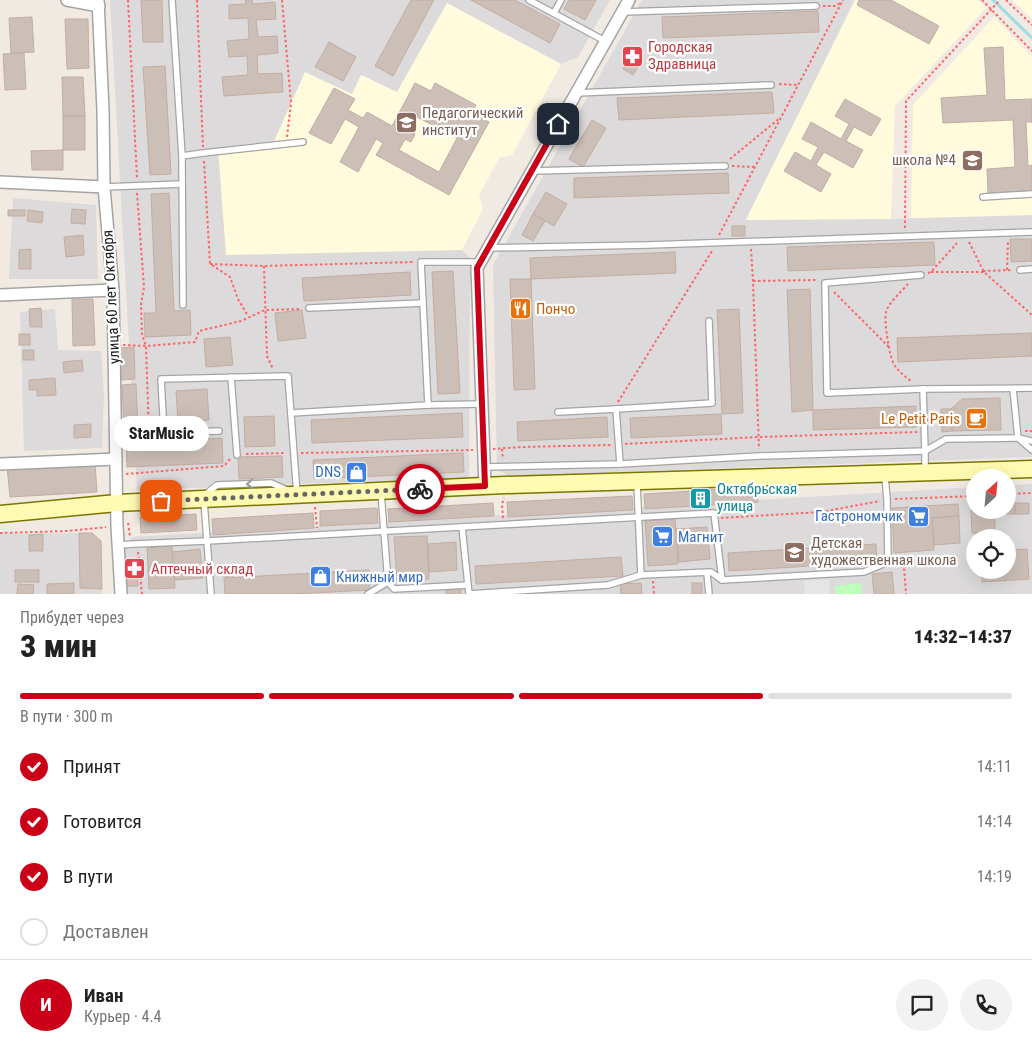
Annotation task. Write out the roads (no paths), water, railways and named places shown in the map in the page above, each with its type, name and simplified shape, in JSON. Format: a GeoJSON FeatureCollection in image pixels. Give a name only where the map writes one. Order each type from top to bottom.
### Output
{"type":"FeatureCollection","features":[{"type":"Feature","properties":{"kind":"main road"},"geometry":{"type":"LineString","coordinates":[[0,514],[117,503],[485,486],[1032,469]]}},
{"type":"Feature","properties":{"kind":"street"},"geometry":{"type":"LineString","coordinates":[[67,0],[99,3]]}},
{"type":"Feature","properties":{"kind":"street"},"geometry":{"type":"LineString","coordinates":[[485,486],[477,268],[629,0]]}},
{"type":"Feature","properties":{"kind":"street","name":"улица 60 лет Октября"},"geometry":{"type":"LineString","coordinates":[[99,3],[104,188],[113,290],[117,503],[123,526],[119,545],[121,594]]}},
{"type":"Feature","properties":{"kind":"street"},"geometry":{"type":"LineString","coordinates":[[0,182],[104,188]]}},
{"type":"Feature","properties":{"kind":"street"},"geometry":{"type":"LineString","coordinates":[[0,295],[113,290]]}},
{"type":"Feature","properties":{"kind":"street"},"geometry":{"type":"LineString","coordinates":[[0,464],[116,459]]}},
{"type":"Feature","properties":{"kind":"lane"},"geometry":{"type":"LineString","coordinates":[[172,0],[182,156],[183,305]]}},
{"type":"Feature","properties":{"kind":"lane"},"geometry":{"type":"LineString","coordinates":[[529,0],[605,41]]}},
{"type":"Feature","properties":{"kind":"lane"},"geometry":{"type":"LineString","coordinates":[[554,14],[562,0]]}},
{"type":"Feature","properties":{"kind":"lane"},"geometry":{"type":"LineString","coordinates":[[622,12],[816,6]]}},
{"type":"Feature","properties":{"kind":"lane"},"geometry":{"type":"LineString","coordinates":[[576,93],[771,85]]}},
{"type":"Feature","properties":{"kind":"lane"},"geometry":{"type":"LineString","coordinates":[[182,156],[203,152],[303,142]]}},
{"type":"Feature","properties":{"kind":"lane"},"geometry":{"type":"LineString","coordinates":[[532,171],[725,166]]}},
{"type":"Feature","properties":{"kind":"lane"},"geometry":{"type":"LineString","coordinates":[[104,188],[182,184]]}},
{"type":"Feature","properties":{"kind":"lane"},"geometry":{"type":"LineString","coordinates":[[983,197],[1032,194]]}},
{"type":"Feature","properties":{"kind":"lane"},"geometry":{"type":"LineString","coordinates":[[488,248],[751,242],[1032,232]]}},
{"type":"Feature","properties":{"kind":"lane"},"geometry":{"type":"LineString","coordinates":[[428,405],[421,262],[480,262]]}},
{"type":"Feature","properties":{"kind":"lane"},"geometry":{"type":"LineString","coordinates":[[1020,270],[1032,269]]}},
{"type":"Feature","properties":{"kind":"lane"},"geometry":{"type":"LineString","coordinates":[[921,275],[824,283],[827,392],[1032,388]]}},
{"type":"Feature","properties":{"kind":"lane"},"geometry":{"type":"LineString","coordinates":[[308,308],[423,303]]}},
{"type":"Feature","properties":{"kind":"lane"},"geometry":{"type":"LineString","coordinates":[[558,412],[712,403],[709,320]]}},
{"type":"Feature","properties":{"kind":"lane"},"geometry":{"type":"LineString","coordinates":[[219,431],[164,433],[161,379],[288,376],[297,495]]}},
{"type":"Feature","properties":{"kind":"lane"},"geometry":{"type":"LineString","coordinates":[[231,377],[237,454]]}},
{"type":"Feature","properties":{"kind":"lane"},"geometry":{"type":"LineString","coordinates":[[1013,388],[1017,434],[1032,450]]}},
{"type":"Feature","properties":{"kind":"lane"},"geometry":{"type":"LineString","coordinates":[[923,389],[925,473]]}},
{"type":"Feature","properties":{"kind":"lane"},"geometry":{"type":"LineString","coordinates":[[291,413],[428,405],[482,404]]}},
{"type":"Feature","properties":{"kind":"lane"},"geometry":{"type":"LineString","coordinates":[[616,409],[620,464]]}},
{"type":"Feature","properties":{"kind":"lane"},"geometry":{"type":"LineString","coordinates":[[484,466],[620,464],[759,456],[925,451],[946,439],[1017,434],[1032,441]]}},
{"type":"Feature","properties":{"kind":"lane"},"geometry":{"type":"LineString","coordinates":[[462,527],[469,594],[608,585],[641,575],[711,572],[722,580],[864,572],[888,562],[885,474]]}},
{"type":"Feature","properties":{"kind":"lane"},"geometry":{"type":"LineString","coordinates":[[637,482],[641,575]]}},
{"type":"Feature","properties":{"kind":"lane"},"geometry":{"type":"LineString","coordinates":[[381,491],[388,582],[399,594]]}},
{"type":"Feature","properties":{"kind":"lane"},"geometry":{"type":"LineString","coordinates":[[202,499],[210,594]]}},
{"type":"Feature","properties":{"kind":"lane"},"geometry":{"type":"LineString","coordinates":[[119,545],[714,513],[722,580]]}},
{"type":"Feature","properties":{"kind":"lane"},"geometry":{"type":"LineString","coordinates":[[707,572],[709,594]]}},
{"type":"Feature","properties":{"kind":"lane"},"geometry":{"type":"LineString","coordinates":[[368,594],[388,582]]}},
{"type":"Feature","properties":{"kind":"lane"},"geometry":{"type":"LineString","coordinates":[[394,589],[468,585]]}},
{"type":"Feature","properties":{"kind":"lane"},"geometry":{"type":"LineString","coordinates":[[608,585],[608,594]]}},
{"type":"Feature","properties":{"kind":"waterway"},"geometry":{"type":"LineString","coordinates":[[993,0],[1032,38]]}},
{"type":"Feature","properties":{"kind":"place","name":"Городская Здравница"},"geometry":{"type":"Point","coordinates":[632,56]}},
{"type":"Feature","properties":{"kind":"place","name":"Педагогический институт"},"geometry":{"type":"Point","coordinates":[406,122]}},
{"type":"Feature","properties":{"kind":"place","name":"школа №4"},"geometry":{"type":"Point","coordinates":[972,160]}},
{"type":"Feature","properties":{"kind":"place","name":"Пончо"},"geometry":{"type":"Point","coordinates":[520,309]}},
{"type":"Feature","properties":{"kind":"place","name":"Le Petit Paris"},"geometry":{"type":"Point","coordinates":[976,419]}},
{"type":"Feature","properties":{"kind":"place","name":"DNS"},"geometry":{"type":"Point","coordinates":[357,472]}},
{"type":"Feature","properties":{"kind":"place","name":"Октябрьская улица"},"geometry":{"type":"Point","coordinates":[701,498]}},
{"type":"Feature","properties":{"kind":"place","name":"StarMusic"},"geometry":{"type":"Point","coordinates":[161,501]}},
{"type":"Feature","properties":{"kind":"place","name":"Гастрономчик"},"geometry":{"type":"Point","coordinates":[919,516]}},
{"type":"Feature","properties":{"kind":"place","name":"Магнит"},"geometry":{"type":"Point","coordinates":[662,537]}},
{"type":"Feature","properties":{"kind":"place","name":"Детская художественная школа"},"geometry":{"type":"Point","coordinates":[795,552]}},
{"type":"Feature","properties":{"kind":"place","name":"Аптечный склад"},"geometry":{"type":"Point","coordinates":[135,569]}},
{"type":"Feature","properties":{"kind":"place","name":"Книжный мир"},"geometry":{"type":"Point","coordinates":[320,577]}}]}
